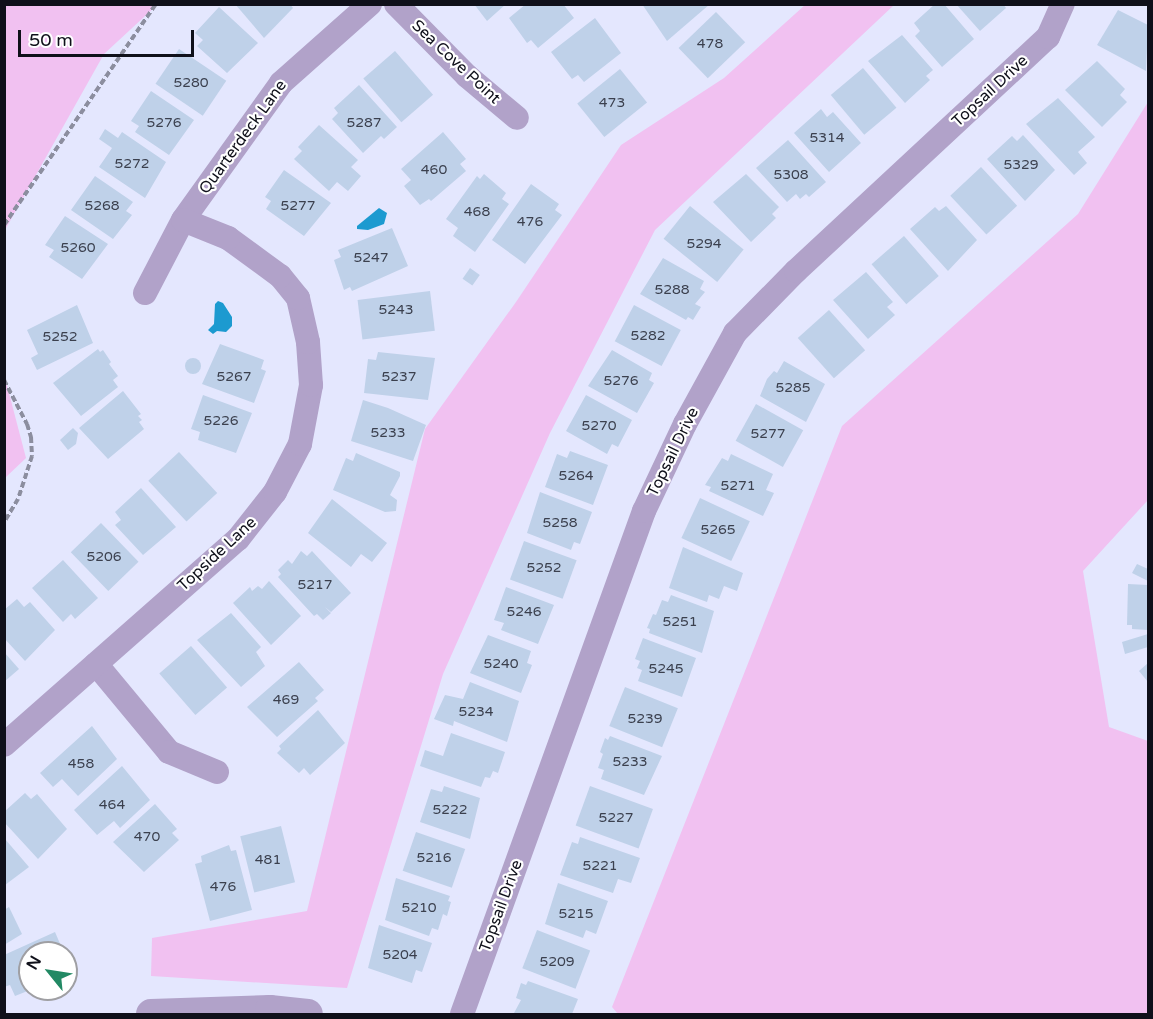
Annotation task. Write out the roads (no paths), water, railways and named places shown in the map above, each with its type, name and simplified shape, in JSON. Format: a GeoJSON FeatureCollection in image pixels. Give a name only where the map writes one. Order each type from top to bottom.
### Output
{"type":"FeatureCollection","features":[{"type":"Feature","properties":{"kind":"street","name":"Quarterdeck Lane"},"geometry":{"type":"LineString","coordinates":[[145,293],[183,220],[281,83],[369,4]]}},
{"type":"Feature","properties":{"kind":"street","name":"Sea Cove Point"},"geometry":{"type":"LineString","coordinates":[[396,4],[467,76],[517,118]]}},
{"type":"Feature","properties":{"kind":"street","name":"Topsail Drive"},"geometry":{"type":"LineString","coordinates":[[462,1014],[644,511],[685,424],[735,333],[796,271],[1047,37],[1064,4]]}},
{"type":"Feature","properties":{"kind":"street","name":"Topside Lane"},"geometry":{"type":"LineString","coordinates":[[4,745],[230,546],[257,518],[289,469],[300,444],[307,414],[310,356],[306,327],[298,298],[280,276],[228,238],[183,220]]}},
{"type":"Feature","properties":{"kind":"street"},"geometry":{"type":"LineString","coordinates":[[96,664],[169,752],[218,772]]}},
{"type":"Feature","properties":{"kind":"street"},"geometry":{"type":"LineString","coordinates":[[151,1014],[270,1010],[308,1014]]}},
{"type":"Feature","properties":{"kind":"water"},"geometry":{"type":"Polygon","coordinates":[[[379,208],[387,213],[384,224],[368,230],[357,229],[357,226],[379,208]]]}},
{"type":"Feature","properties":{"kind":"water"},"geometry":{"type":"Polygon","coordinates":[[[218,301],[223,303],[232,317],[232,326],[226,332],[217,331],[213,334],[208,330],[214,324],[215,304],[218,301]]]}}]}
